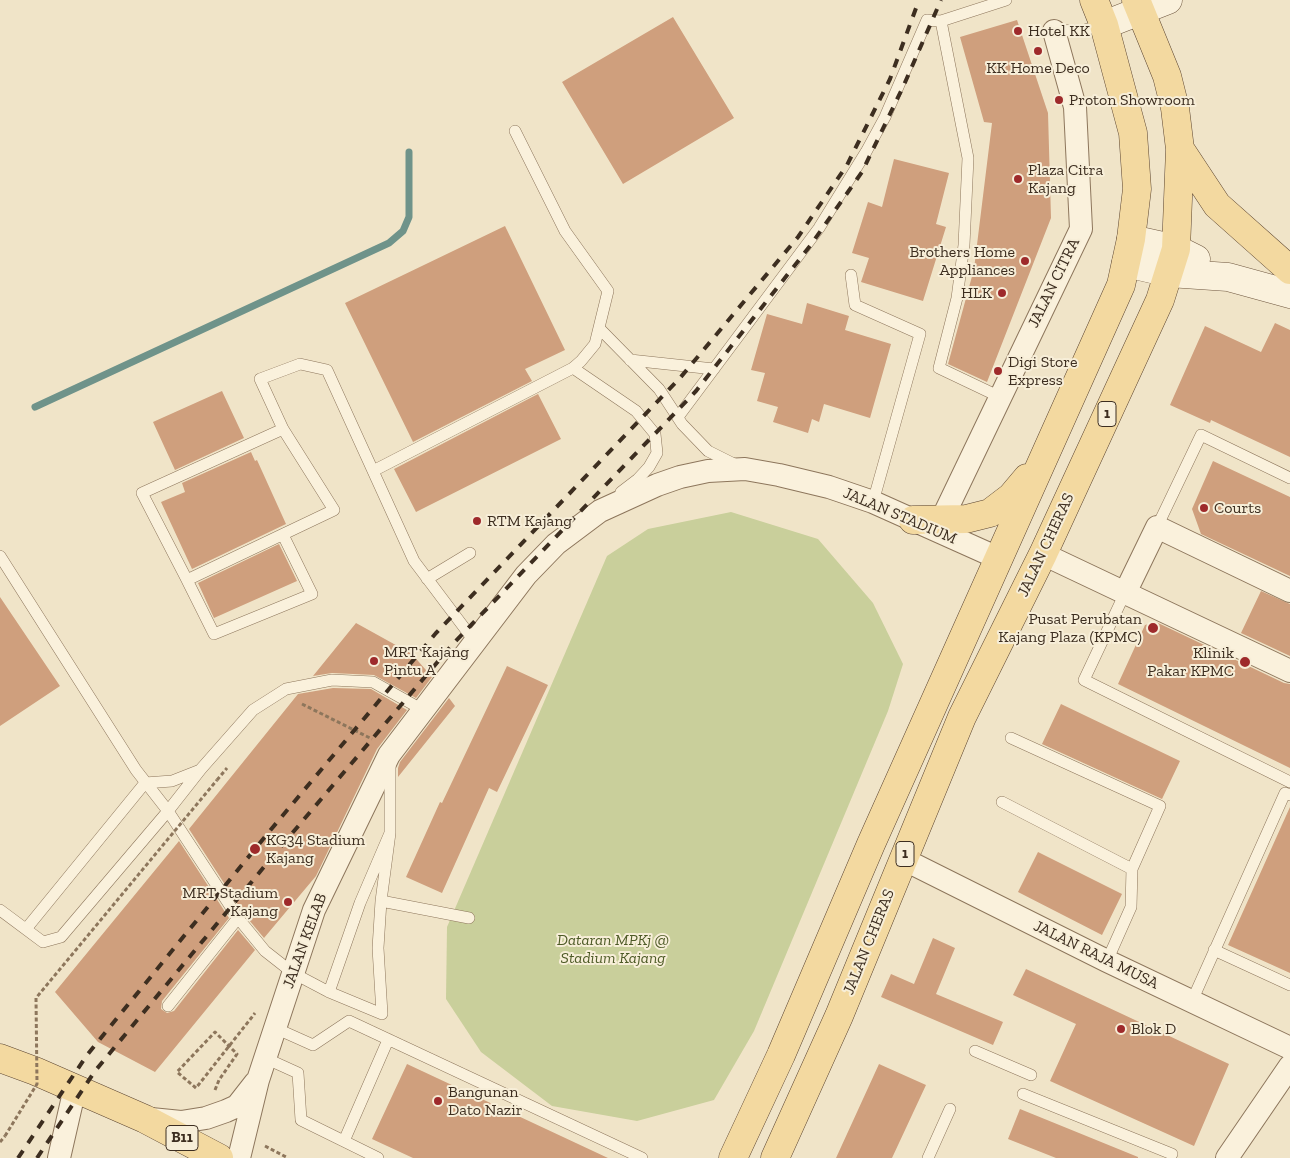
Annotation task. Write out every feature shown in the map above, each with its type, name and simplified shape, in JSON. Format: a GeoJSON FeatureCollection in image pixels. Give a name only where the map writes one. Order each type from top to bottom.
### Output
{"type":"FeatureCollection","features":[{"type":"Feature","properties":{"kind":"main road","name":"1"},"geometry":{"type":"LineString","coordinates":[[733,1158],[782,1055],[871,844],[1121,286],[1137,189],[1134,133],[1104,25],[1094,0]]}},
{"type":"Feature","properties":{"kind":"main road"},"geometry":{"type":"LineString","coordinates":[[1104,25],[1138,6],[1168,0]]}},
{"type":"Feature","properties":{"kind":"main road","name":"JALAN CHERAS"},"geometry":{"type":"LineString","coordinates":[[775,1158],[839,1016],[962,717],[1043,554],[1160,300],[1172,261],[1180,149],[1175,108],[1167,76],[1138,6]]}},
{"type":"Feature","properties":{"kind":"main road"},"geometry":{"type":"LineString","coordinates":[[1180,149],[1217,205],[1290,270]]}},
{"type":"Feature","properties":{"kind":"main road"},"geometry":{"type":"LineString","coordinates":[[1128,251],[1172,261],[1290,294]]}},
{"type":"Feature","properties":{"kind":"main road"},"geometry":{"type":"LineString","coordinates":[[913,520],[966,519],[990,513],[1010,497],[1040,465]]}},
{"type":"Feature","properties":{"kind":"main road","name":"B11"},"geometry":{"type":"LineString","coordinates":[[0,1058],[76,1088],[145,1119],[219,1158]]}},
{"type":"Feature","properties":{"kind":"street","name":"JALAN CITRA"},"geometry":{"type":"LineString","coordinates":[[942,520],[1081,229],[1075,107],[1054,31]]}},
{"type":"Feature","properties":{"kind":"street","name":"JALAN STADIUM"},"geometry":{"type":"LineString","coordinates":[[475,642],[526,575],[556,544],[600,511],[657,485],[680,477],[708,471],[745,469],[829,487],[873,502],[998,558]]}},
{"type":"Feature","properties":{"kind":"street"},"geometry":{"type":"LineString","coordinates":[[1125,593],[1157,526],[1290,591]]}},
{"type":"Feature","properties":{"kind":"street"},"geometry":{"type":"LineString","coordinates":[[1043,554],[1290,671]]}},
{"type":"Feature","properties":{"kind":"street","name":"JALAN KELAB"},"geometry":{"type":"LineString","coordinates":[[239,1158],[258,1080],[314,910],[391,752],[475,642]]}},
{"type":"Feature","properties":{"kind":"street","name":"JALAN RAJA MUSA"},"geometry":{"type":"LineString","coordinates":[[903,859],[1290,1048]]}},
{"type":"Feature","properties":{"kind":"street"},"geometry":{"type":"LineString","coordinates":[[1227,1158],[1290,1066]]}},
{"type":"Feature","properties":{"kind":"street"},"geometry":{"type":"LineString","coordinates":[[145,1119],[181,1122],[206,1118],[237,1106],[258,1080]]}},
{"type":"Feature","properties":{"kind":"street"},"geometry":{"type":"LineString","coordinates":[[59,1158],[76,1088]]}},
{"type":"Feature","properties":{"kind":"lane"},"geometry":{"type":"LineString","coordinates":[[678,417],[819,228],[866,152],[885,117],[927,20],[942,21],[1006,0]]}},
{"type":"Feature","properties":{"kind":"lane"},"geometry":{"type":"LineString","coordinates":[[942,21],[968,158],[964,245],[957,298],[939,368],[1000,397]]}},
{"type":"Feature","properties":{"kind":"lane"},"geometry":{"type":"LineString","coordinates":[[1054,31],[1084,30],[1104,25]]}},
{"type":"Feature","properties":{"kind":"lane"},"geometry":{"type":"LineString","coordinates":[[373,471],[573,368],[595,344],[608,291],[565,231],[515,131]]}},
{"type":"Feature","properties":{"kind":"lane"},"geometry":{"type":"LineString","coordinates":[[851,276],[854,305],[920,334],[873,502]]}},
{"type":"Feature","properties":{"kind":"lane"},"geometry":{"type":"LineString","coordinates":[[599,328],[659,389],[682,424],[708,451],[745,469]]}},
{"type":"Feature","properties":{"kind":"lane"},"geometry":{"type":"LineString","coordinates":[[630,360],[714,369]]}},
{"type":"Feature","properties":{"kind":"lane"},"geometry":{"type":"LineString","coordinates":[[187,580],[334,510],[283,429],[260,378],[300,364],[327,370],[414,561],[475,642]]}},
{"type":"Feature","properties":{"kind":"lane"},"geometry":{"type":"LineString","coordinates":[[573,368],[636,411],[655,434],[657,453],[649,467],[638,479],[600,511]]}},
{"type":"Feature","properties":{"kind":"lane"},"geometry":{"type":"LineString","coordinates":[[283,429],[142,493],[214,634],[312,594],[283,535]]}},
{"type":"Feature","properties":{"kind":"lane"},"geometry":{"type":"LineString","coordinates":[[1157,526],[1200,435],[1290,478]]}},
{"type":"Feature","properties":{"kind":"lane"},"geometry":{"type":"LineString","coordinates":[[427,579],[470,553]]}},
{"type":"Feature","properties":{"kind":"lane"},"geometry":{"type":"LineString","coordinates":[[0,556],[145,783],[168,811],[238,918],[265,951],[293,973],[329,992],[382,1014],[378,948],[381,901],[390,833],[391,752]]}},
{"type":"Feature","properties":{"kind":"lane"},"geometry":{"type":"LineString","coordinates":[[1125,593],[1084,680],[1290,782]]}},
{"type":"Feature","properties":{"kind":"lane"},"geometry":{"type":"LineString","coordinates":[[0,910],[43,942],[61,937],[168,811],[201,769],[253,710],[286,689],[332,680],[373,682],[423,710]]}},
{"type":"Feature","properties":{"kind":"lane"},"geometry":{"type":"LineString","coordinates":[[1011,738],[1160,806],[1132,869],[1131,906],[1107,960]]}},
{"type":"Feature","properties":{"kind":"lane"},"geometry":{"type":"LineString","coordinates":[[26,929],[145,783],[172,781],[201,769]]}},
{"type":"Feature","properties":{"kind":"lane"},"geometry":{"type":"LineString","coordinates":[[1192,1001],[1285,793],[1290,795]]}},
{"type":"Feature","properties":{"kind":"lane"},"geometry":{"type":"LineString","coordinates":[[1002,802],[1132,869]]}},
{"type":"Feature","properties":{"kind":"lane"},"geometry":{"type":"LineString","coordinates":[[329,992],[360,903],[390,833]]}},
{"type":"Feature","properties":{"kind":"lane"},"geometry":{"type":"LineString","coordinates":[[381,901],[469,918]]}},
{"type":"Feature","properties":{"kind":"lane"},"geometry":{"type":"LineString","coordinates":[[168,1006],[238,918]]}},
{"type":"Feature","properties":{"kind":"lane"},"geometry":{"type":"LineString","coordinates":[[1214,950],[1290,985]]}},
{"type":"Feature","properties":{"kind":"lane"},"geometry":{"type":"LineString","coordinates":[[275,1028],[313,1045],[349,1021],[642,1158]]}},
{"type":"Feature","properties":{"kind":"lane"},"geometry":{"type":"LineString","coordinates":[[344,1141],[388,1040]]}},
{"type":"Feature","properties":{"kind":"lane"},"geometry":{"type":"LineString","coordinates":[[975,1051],[1031,1075]]}},
{"type":"Feature","properties":{"kind":"lane"},"geometry":{"type":"LineString","coordinates":[[265,1058],[298,1072],[301,1120],[378,1158]]}},
{"type":"Feature","properties":{"kind":"lane"},"geometry":{"type":"LineString","coordinates":[[1023,1094],[1172,1154]]}},
{"type":"Feature","properties":{"kind":"lane"},"geometry":{"type":"LineString","coordinates":[[928,1158],[950,1109]]}},
{"type":"Feature","properties":{"kind":"path"},"geometry":{"type":"LineString","coordinates":[[300,704],[391,752]]}},
{"type":"Feature","properties":{"kind":"path"},"geometry":{"type":"LineString","coordinates":[[0,1142],[37,1084],[36,998],[217,780]]}},
{"type":"Feature","properties":{"kind":"path"},"geometry":{"type":"LineString","coordinates":[[226,1111],[214,1092],[219,1080],[237,1054],[231,1049],[226,1043],[215,1032],[177,1072],[196,1088],[213,1067],[224,1052],[230,1045],[246,1024],[260,1007]]}},
{"type":"Feature","properties":{"kind":"green space","name":"Dataran MPKj @ Stadium Kajang"},"geometry":{"type":"Polygon","coordinates":[[[731,512],[818,539],[873,603],[903,664],[888,711],[754,1031],[714,1100],[637,1121],[552,1106],[481,1052],[446,999],[447,927],[607,556],[648,529],[731,512]]]}},
{"type":"Feature","properties":{"kind":"building"},"geometry":{"type":"Polygon","coordinates":[[[673,17],[734,118],[623,184],[562,82],[673,17]]]}},
{"type":"Feature","properties":{"kind":"building","name":"Plaza Citra Kajang"},"geometry":{"type":"Polygon","coordinates":[[[1017,20],[1048,113],[1051,218],[987,382],[948,364],[974,269],[992,123],[984,122],[960,37],[1017,20]]]}},
{"type":"Feature","properties":{"kind":"building"},"geometry":{"type":"Polygon","coordinates":[[[894,159],[949,173],[936,224],[946,227],[923,301],[861,282],[869,258],[852,253],[868,202],[882,207],[894,159]]]}},
{"type":"Feature","properties":{"kind":"building"},"geometry":{"type":"Polygon","coordinates":[[[505,226],[565,350],[525,369],[532,381],[413,442],[345,303],[505,226]]]}},
{"type":"Feature","properties":{"kind":"building"},"geometry":{"type":"Polygon","coordinates":[[[807,303],[849,316],[845,330],[891,344],[870,418],[824,404],[819,422],[812,419],[808,433],[773,422],[778,407],[757,401],[765,373],[751,370],[767,314],[802,324],[807,303]]]}},
{"type":"Feature","properties":{"kind":"building"},"geometry":{"type":"Polygon","coordinates":[[[1275,323],[1290,330],[1290,457],[1211,420],[1210,423],[1170,405],[1205,326],[1261,352],[1275,323]]]}},
{"type":"Feature","properties":{"kind":"building"},"geometry":{"type":"Polygon","coordinates":[[[222,391],[244,438],[175,470],[153,422],[222,391]]]}},
{"type":"Feature","properties":{"kind":"building"},"geometry":{"type":"Polygon","coordinates":[[[538,394],[561,439],[416,512],[394,469],[538,394]]]}},
{"type":"Feature","properties":{"kind":"building"},"geometry":{"type":"Polygon","coordinates":[[[251,452],[255,461],[257,460],[286,524],[192,569],[161,502],[185,492],[182,483],[251,452]]]}},
{"type":"Feature","properties":{"kind":"building"},"geometry":{"type":"Polygon","coordinates":[[[1213,461],[1290,497],[1290,576],[1201,534],[1192,509],[1213,461]]]}},
{"type":"Feature","properties":{"kind":"building"},"geometry":{"type":"Polygon","coordinates":[[[279,544],[297,581],[214,618],[198,583],[279,544]]]}},
{"type":"Feature","properties":{"kind":"building"},"geometry":{"type":"Polygon","coordinates":[[[1261,591],[1290,604],[1290,656],[1241,633],[1261,591]]]}},
{"type":"Feature","properties":{"kind":"building"},"geometry":{"type":"Polygon","coordinates":[[[0,597],[60,686],[0,726],[0,597]]]}},
{"type":"Feature","properties":{"kind":"building"},"geometry":{"type":"Polygon","coordinates":[[[1156,622],[1284,683],[1290,684],[1290,768],[1118,684],[1145,625],[1156,622]]]}},
{"type":"Feature","properties":{"kind":"building"},"geometry":{"type":"Polygon","coordinates":[[[356,623],[412,654],[432,677],[416,698],[374,675],[332,673],[313,676],[356,623]]]}},
{"type":"Feature","properties":{"kind":"building"},"geometry":{"type":"Polygon","coordinates":[[[507,666],[548,685],[497,792],[489,788],[442,893],[406,877],[440,802],[442,803],[507,666]]]}},
{"type":"Feature","properties":{"kind":"building"},"geometry":{"type":"Polygon","coordinates":[[[333,688],[371,689],[407,710],[377,749],[316,876],[264,938],[244,914],[189,829],[298,694],[333,688]]]}},
{"type":"Feature","properties":{"kind":"building"},"geometry":{"type":"Polygon","coordinates":[[[449,698],[455,706],[398,777],[400,762],[449,698]]]}},
{"type":"Feature","properties":{"kind":"building"},"geometry":{"type":"Polygon","coordinates":[[[1061,704],[1180,761],[1162,799],[1042,744],[1061,704]]]}},
{"type":"Feature","properties":{"kind":"building"},"geometry":{"type":"Polygon","coordinates":[[[1290,807],[1290,973],[1228,945],[1290,807]]]}},
{"type":"Feature","properties":{"kind":"building"},"geometry":{"type":"Polygon","coordinates":[[[179,841],[229,918],[162,1001],[161,1009],[167,1013],[174,1011],[238,930],[255,950],[155,1072],[98,1042],[55,992],[179,841]]]}},
{"type":"Feature","properties":{"kind":"building"},"geometry":{"type":"Polygon","coordinates":[[[1038,852],[1122,894],[1102,935],[1018,892],[1038,852]]]}},
{"type":"Feature","properties":{"kind":"building"},"geometry":{"type":"Polygon","coordinates":[[[933,938],[955,948],[936,994],[1003,1022],[993,1045],[881,997],[891,974],[914,984],[933,938]]]}},
{"type":"Feature","properties":{"kind":"building"},"geometry":{"type":"Polygon","coordinates":[[[1026,969],[1229,1064],[1194,1146],[1050,1081],[1076,1024],[1013,995],[1026,969]]]}},
{"type":"Feature","properties":{"kind":"building","name":"Bangunan Dato Nazir"},"geometry":{"type":"Polygon","coordinates":[[[407,1064],[608,1158],[413,1158],[372,1139],[407,1064]]]}},
{"type":"Feature","properties":{"kind":"building"},"geometry":{"type":"Polygon","coordinates":[[[879,1064],[926,1085],[892,1158],[836,1158],[879,1064]]]}},
{"type":"Feature","properties":{"kind":"building"},"geometry":{"type":"Polygon","coordinates":[[[1020,1109],[1138,1158],[1056,1158],[1008,1139],[1020,1109]]]}},
{"type":"Feature","properties":{"kind":"waterway"},"geometry":{"type":"LineString","coordinates":[[35,407],[389,243],[403,231],[409,217],[409,152]]}},
{"type":"Feature","properties":{"kind":"railway"},"geometry":{"type":"LineString","coordinates":[[18,1158],[87,1055],[268,833],[436,633],[680,378],[798,237],[847,165],[890,79],[919,0]]}},
{"type":"Feature","properties":{"kind":"railway"},"geometry":{"type":"LineString","coordinates":[[37,1158],[95,1071],[283,844],[452,645],[696,391],[810,246],[862,172],[903,87],[941,0]]}},
{"type":"Feature","properties":{"kind":"place","name":"Hotel KK"},"geometry":{"type":"Point","coordinates":[1018,31]}},
{"type":"Feature","properties":{"kind":"place","name":"KK Home Deco"},"geometry":{"type":"Point","coordinates":[1038,51]}},
{"type":"Feature","properties":{"kind":"place","name":"Proton Showroom"},"geometry":{"type":"Point","coordinates":[1059,100]}},
{"type":"Feature","properties":{"kind":"place","name":"Plaza Citra Kajang"},"geometry":{"type":"Point","coordinates":[1018,179]}},
{"type":"Feature","properties":{"kind":"place","name":"Brothers Home Appliances"},"geometry":{"type":"Point","coordinates":[1025,261]}},
{"type":"Feature","properties":{"kind":"place","name":"HLK"},"geometry":{"type":"Point","coordinates":[1002,293]}},
{"type":"Feature","properties":{"kind":"place","name":"Digi Store Express"},"geometry":{"type":"Point","coordinates":[998,371]}},
{"type":"Feature","properties":{"kind":"place","name":"Courts"},"geometry":{"type":"Point","coordinates":[1204,508]}},
{"type":"Feature","properties":{"kind":"place","name":"RTM Kajang"},"geometry":{"type":"Point","coordinates":[477,521]}},
{"type":"Feature","properties":{"kind":"place","name":"Pusat Perubatan Kajang Plaza (KPMC)"},"geometry":{"type":"Point","coordinates":[1153,628]}},
{"type":"Feature","properties":{"kind":"place","name":"MRT Kajang Pintu A"},"geometry":{"type":"Point","coordinates":[374,661]}},
{"type":"Feature","properties":{"kind":"place","name":"Klinik Pakar KPMC"},"geometry":{"type":"Point","coordinates":[1245,662]}},
{"type":"Feature","properties":{"kind":"place","name":"KG34 Stadium Kajang"},"geometry":{"type":"Point","coordinates":[255,849]}},
{"type":"Feature","properties":{"kind":"place","name":"MRT Stadium Kajang"},"geometry":{"type":"Point","coordinates":[288,902]}},
{"type":"Feature","properties":{"kind":"place","name":"Blok D"},"geometry":{"type":"Point","coordinates":[1121,1029]}},
{"type":"Feature","properties":{"kind":"place","name":"Bangunan Dato Nazir"},"geometry":{"type":"Point","coordinates":[438,1101]}}]}
